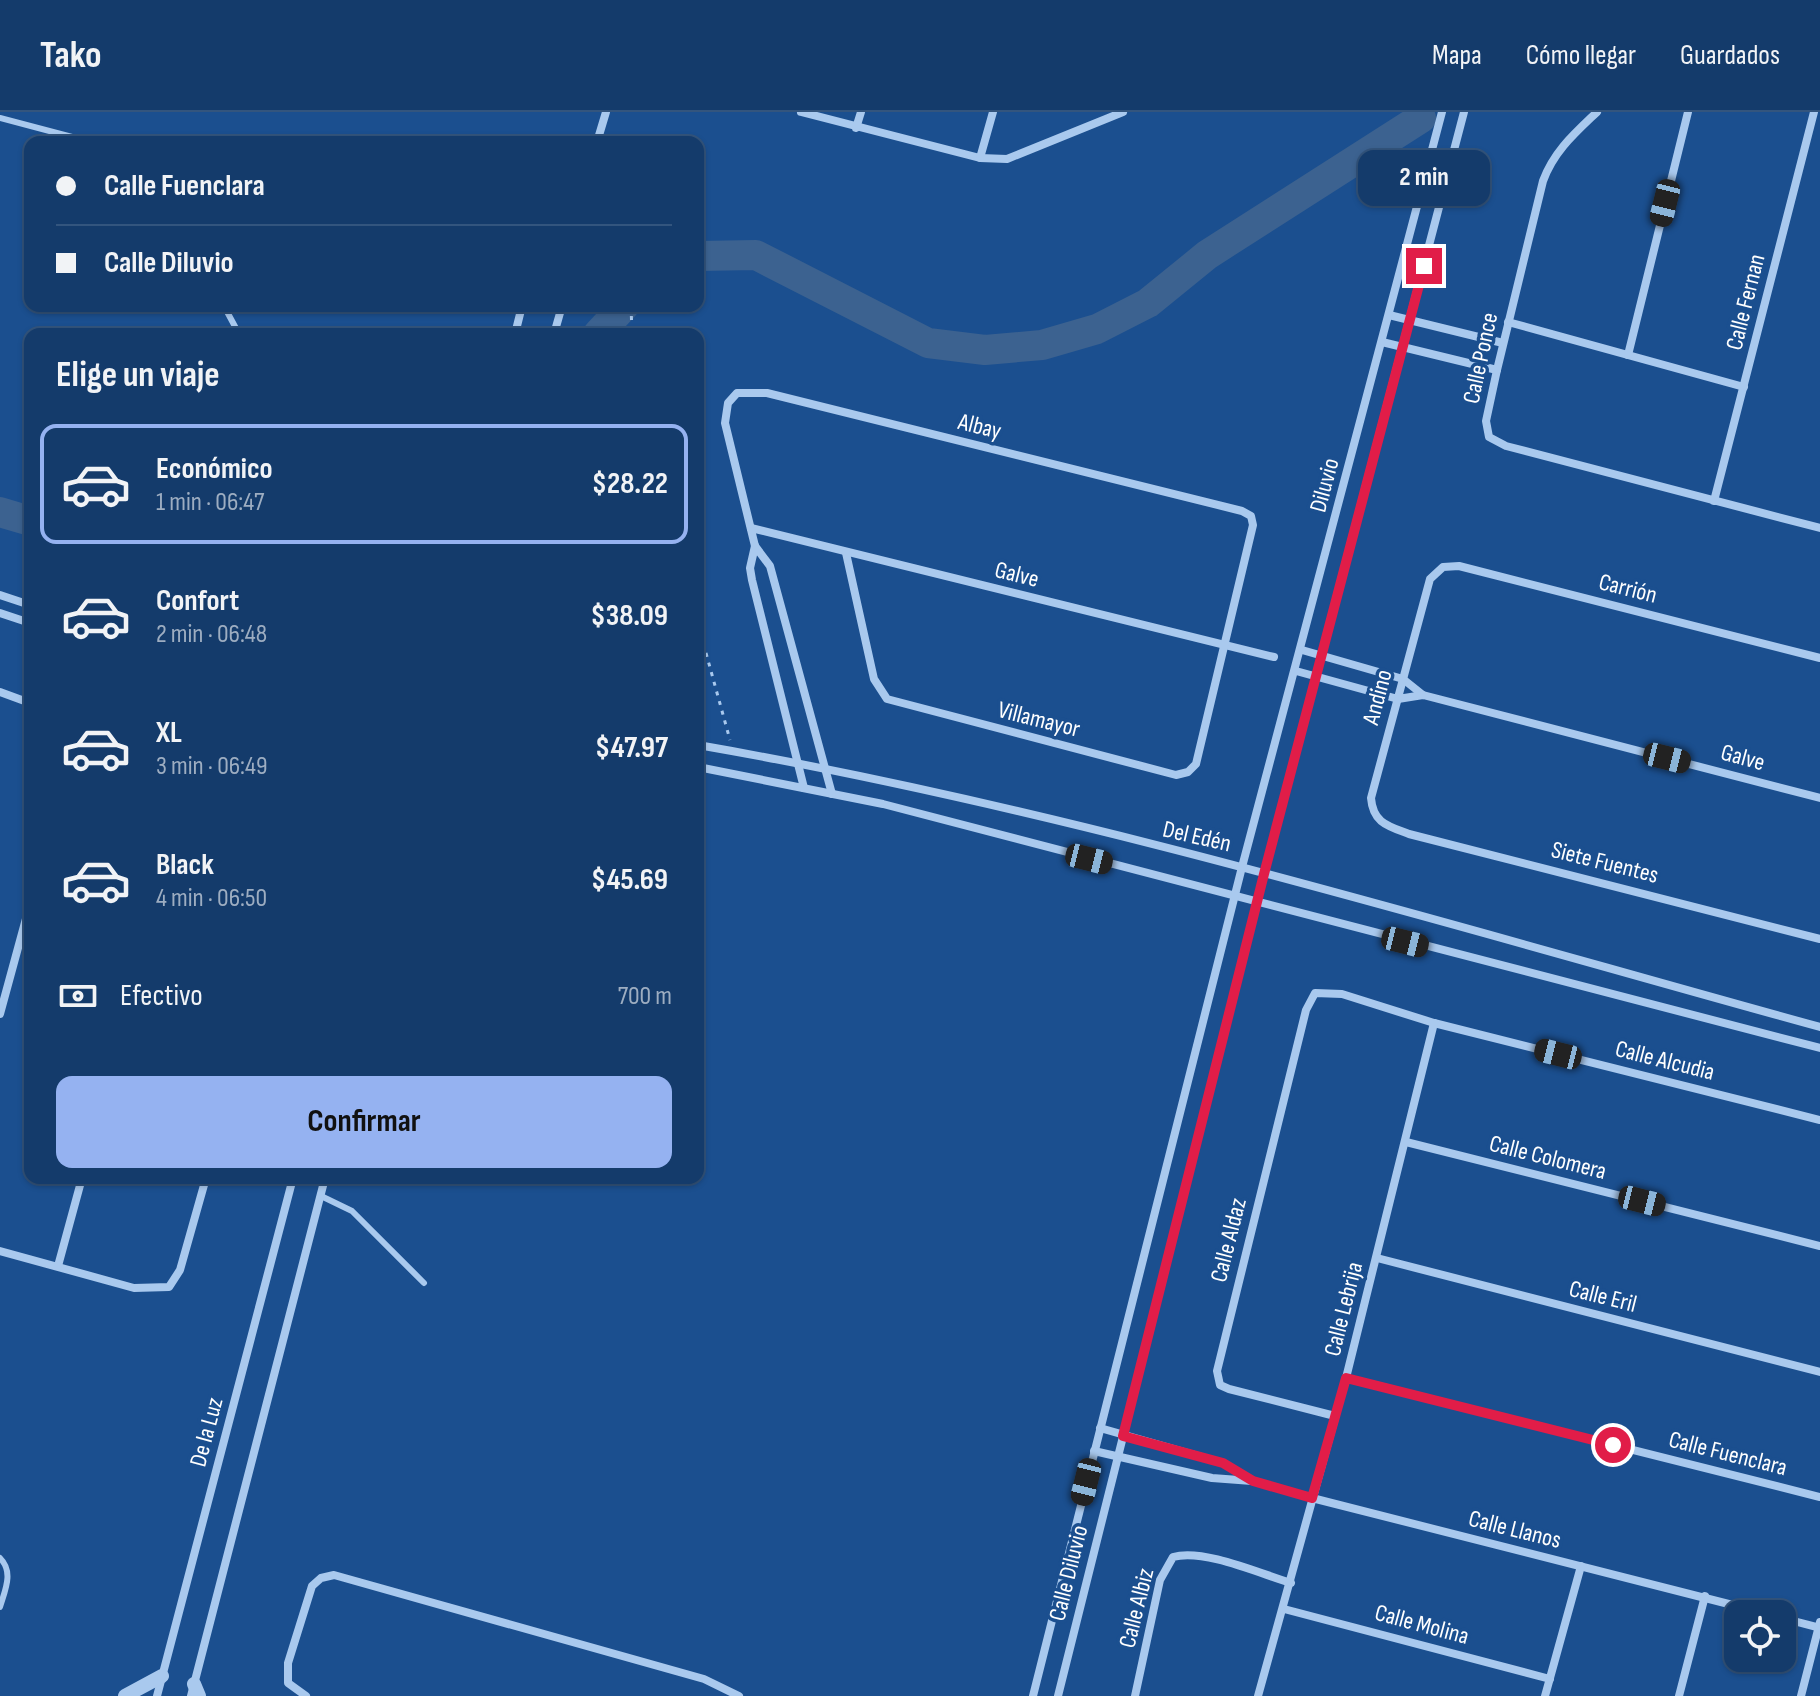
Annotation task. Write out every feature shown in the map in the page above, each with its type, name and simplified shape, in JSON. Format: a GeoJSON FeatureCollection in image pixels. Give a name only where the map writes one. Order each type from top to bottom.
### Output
{"type":"FeatureCollection","features":[{"type":"Feature","properties":{"kind":"street"},"geometry":{"type":"LineString","coordinates":[[599,136],[606,112]]}},
{"type":"Feature","properties":{"kind":"street"},"geometry":{"type":"LineString","coordinates":[[801,112],[980,158],[1007,159],[1120,113]]}},
{"type":"Feature","properties":{"kind":"street"},"geometry":{"type":"LineString","coordinates":[[856,128],[861,112]]}},
{"type":"Feature","properties":{"kind":"street"},"geometry":{"type":"LineString","coordinates":[[980,158],[993,112]]}},
{"type":"Feature","properties":{"kind":"street","name":"Diluvio"},"geometry":{"type":"LineString","coordinates":[[1033,1696],[1242,867],[1302,650],[1442,112]]}},
{"type":"Feature","properties":{"kind":"street","name":"Calle Diluvio"},"geometry":{"type":"LineString","coordinates":[[1058,1696],[1264,874],[1464,112]]}},
{"type":"Feature","properties":{"kind":"street","name":"Calle Ponce"},"geometry":{"type":"LineString","coordinates":[[1597,112],[1550,162],[1497,370],[1486,421],[1489,437],[1506,446],[1820,528]]}},
{"type":"Feature","properties":{"kind":"street"},"geometry":{"type":"LineString","coordinates":[[1628,355],[1688,112]]}},
{"type":"Feature","properties":{"kind":"street","name":"Calle Fernan"},"geometry":{"type":"LineString","coordinates":[[1714,501],[1814,112]]}},
{"type":"Feature","properties":{"kind":"street"},"geometry":{"type":"LineString","coordinates":[[1389,315],[1503,343]]}},
{"type":"Feature","properties":{"kind":"street"},"geometry":{"type":"LineString","coordinates":[[1508,322],[1744,387]]}},
{"type":"Feature","properties":{"kind":"street"},"geometry":{"type":"LineString","coordinates":[[1382,342],[1497,370]]}},
{"type":"Feature","properties":{"kind":"street","name":"Albay"},"geometry":{"type":"LineString","coordinates":[[832,794],[770,566],[755,546],[725,423],[731,398],[749,392],[1242,511],[1251,516],[1253,525],[1227,633]]}},
{"type":"Feature","properties":{"kind":"street","name":"Galve"},"geometry":{"type":"LineString","coordinates":[[751,528],[1274,657]]}},
{"type":"Feature","properties":{"kind":"street","name":"Albay"},"geometry":{"type":"LineString","coordinates":[[755,546],[750,568],[752,580],[804,788]]}},
{"type":"Feature","properties":{"kind":"street","name":"Villamayor"},"geometry":{"type":"LineString","coordinates":[[846,553],[874,679],[887,699],[1176,775],[1188,772],[1196,764],[1227,633]]}},
{"type":"Feature","properties":{"kind":"street","name":"Carrión"},"geometry":{"type":"LineString","coordinates":[[1430,579],[1443,567],[1459,566],[1820,658]]}},
{"type":"Feature","properties":{"kind":"street","name":"Andino"},"geometry":{"type":"LineString","coordinates":[[1381,823],[1372,809],[1372,789],[1430,579]]}},
{"type":"Feature","properties":{"kind":"street"},"geometry":{"type":"LineString","coordinates":[[0,595],[24,603]]}},
{"type":"Feature","properties":{"kind":"street"},"geometry":{"type":"LineString","coordinates":[[0,613],[24,621]]}},
{"type":"Feature","properties":{"kind":"street"},"geometry":{"type":"LineString","coordinates":[[1302,650],[1403,679],[1423,695]]}},
{"type":"Feature","properties":{"kind":"street"},"geometry":{"type":"LineString","coordinates":[[1296,671],[1398,699],[1423,695]]}},
{"type":"Feature","properties":{"kind":"street"},"geometry":{"type":"LineString","coordinates":[[0,692],[24,701]]}},
{"type":"Feature","properties":{"kind":"street","name":"Galve"},"geometry":{"type":"LineString","coordinates":[[1423,695],[1820,798]]}},
{"type":"Feature","properties":{"kind":"street","name":"Del Edén"},"geometry":{"type":"LineString","coordinates":[[704,746],[825,769],[1242,867],[1820,1027]]}},
{"type":"Feature","properties":{"kind":"street","name":"Del Edén"},"geometry":{"type":"LineString","coordinates":[[704,768],[883,804],[1257,904],[1820,1048]]}},
{"type":"Feature","properties":{"kind":"street","name":"Siete Fuentes"},"geometry":{"type":"LineString","coordinates":[[1381,823],[1409,834],[1820,939]]}},
{"type":"Feature","properties":{"kind":"street"},"geometry":{"type":"LineString","coordinates":[[0,1014],[24,926]]}},
{"type":"Feature","properties":{"kind":"street","name":"Calle Alcudia"},"geometry":{"type":"LineString","coordinates":[[1315,993],[1342,994],[1434,1023],[1820,1120]]}},
{"type":"Feature","properties":{"kind":"street","name":"Calle Aldaz"},"geometry":{"type":"LineString","coordinates":[[1315,993],[1302,1025],[1217,1371],[1220,1385],[1229,1389],[1335,1416]]}},
{"type":"Feature","properties":{"kind":"street","name":"Calle Lebrija"},"geometry":{"type":"LineString","coordinates":[[1258,1696],[1346,1378],[1434,1023]]}},
{"type":"Feature","properties":{"kind":"street","name":"Calle Colomera"},"geometry":{"type":"LineString","coordinates":[[1406,1142],[1820,1246]]}},
{"type":"Feature","properties":{"kind":"street"},"geometry":{"type":"LineString","coordinates":[[58,1266],[80,1184]]}},
{"type":"Feature","properties":{"kind":"street"},"geometry":{"type":"LineString","coordinates":[[0,1251],[134,1288],[169,1287],[180,1270],[204,1184]]}},
{"type":"Feature","properties":{"kind":"street","name":"De la Luz"},"geometry":{"type":"LineString","coordinates":[[157,1696],[291,1184]]}},
{"type":"Feature","properties":{"kind":"street"},"geometry":{"type":"LineString","coordinates":[[195,1692],[324,1184]]}},
{"type":"Feature","properties":{"kind":"street","name":"Calle Eril"},"geometry":{"type":"LineString","coordinates":[[1377,1258],[1820,1372]]}},
{"type":"Feature","properties":{"kind":"street","name":"Calle Fuenclara"},"geometry":{"type":"LineString","coordinates":[[1346,1378],[1820,1497]]}},
{"type":"Feature","properties":{"kind":"street"},"geometry":{"type":"LineString","coordinates":[[1100,1428],[1223,1463],[1253,1481]]}},
{"type":"Feature","properties":{"kind":"street"},"geometry":{"type":"LineString","coordinates":[[1094,1451],[1212,1478],[1253,1481]]}},
{"type":"Feature","properties":{"kind":"street","name":"Calle Llanos"},"geometry":{"type":"LineString","coordinates":[[1253,1481],[1724,1601]]}},
{"type":"Feature","properties":{"kind":"street","name":"Calle Albiz"},"geometry":{"type":"LineString","coordinates":[[1135,1696],[1160,1580],[1166,1564],[1173,1557],[1193,1555],[1291,1583]]}},
{"type":"Feature","properties":{"kind":"street"},"geometry":{"type":"LineString","coordinates":[[1545,1696],[1581,1566]]}},
{"type":"Feature","properties":{"kind":"street"},"geometry":{"type":"LineString","coordinates":[[306,1696],[288,1683],[288,1663],[312,1586],[321,1578],[334,1575],[704,1679],[739,1696]]}},
{"type":"Feature","properties":{"kind":"street"},"geometry":{"type":"LineString","coordinates":[[1679,1696],[1705,1596]]}},
{"type":"Feature","properties":{"kind":"street","name":"Calle Molina"},"geometry":{"type":"LineString","coordinates":[[1284,1609],[1550,1679]]}},
{"type":"Feature","properties":{"kind":"street"},"geometry":{"type":"LineString","coordinates":[[1796,1621],[1820,1626],[1801,1696]]}},
{"type":"Feature","properties":{"kind":"street"},"geometry":{"type":"LineString","coordinates":[[125,1696],[162,1676]]}},
{"type":"Feature","properties":{"kind":"lane"},"geometry":{"type":"LineString","coordinates":[[0,118],[68,136]]}},
{"type":"Feature","properties":{"kind":"lane"},"geometry":{"type":"LineString","coordinates":[[321,1196],[352,1211],[424,1283]]}},
{"type":"Feature","properties":{"kind":"lane"},"geometry":{"type":"LineString","coordinates":[[0,1558],[7,1565],[8,1575],[0,1607]]}},
{"type":"Feature","properties":{"kind":"path"},"geometry":{"type":"LineString","coordinates":[[704,645],[734,752]]}},
{"type":"Feature","properties":{"kind":"waterway"},"geometry":{"type":"LineString","coordinates":[[704,256],[756,255],[928,343],[985,350],[1042,345],[1097,329],[1148,303],[1207,255],[1421,118]]}},
{"type":"Feature","properties":{"kind":"waterway"},"geometry":{"type":"LineString","coordinates":[[604,328],[618,312]]}},
{"type":"Feature","properties":{"kind":"waterway"},"geometry":{"type":"LineString","coordinates":[[0,512],[24,519]]}},
{"type":"Feature","properties":{"kind":"route"},"geometry":{"type":"LineString","coordinates":[[1424,266],[1264,874],[1123,1436],[1223,1463],[1253,1481],[1312,1498],[1346,1378],[1613,1445]]}}]}
